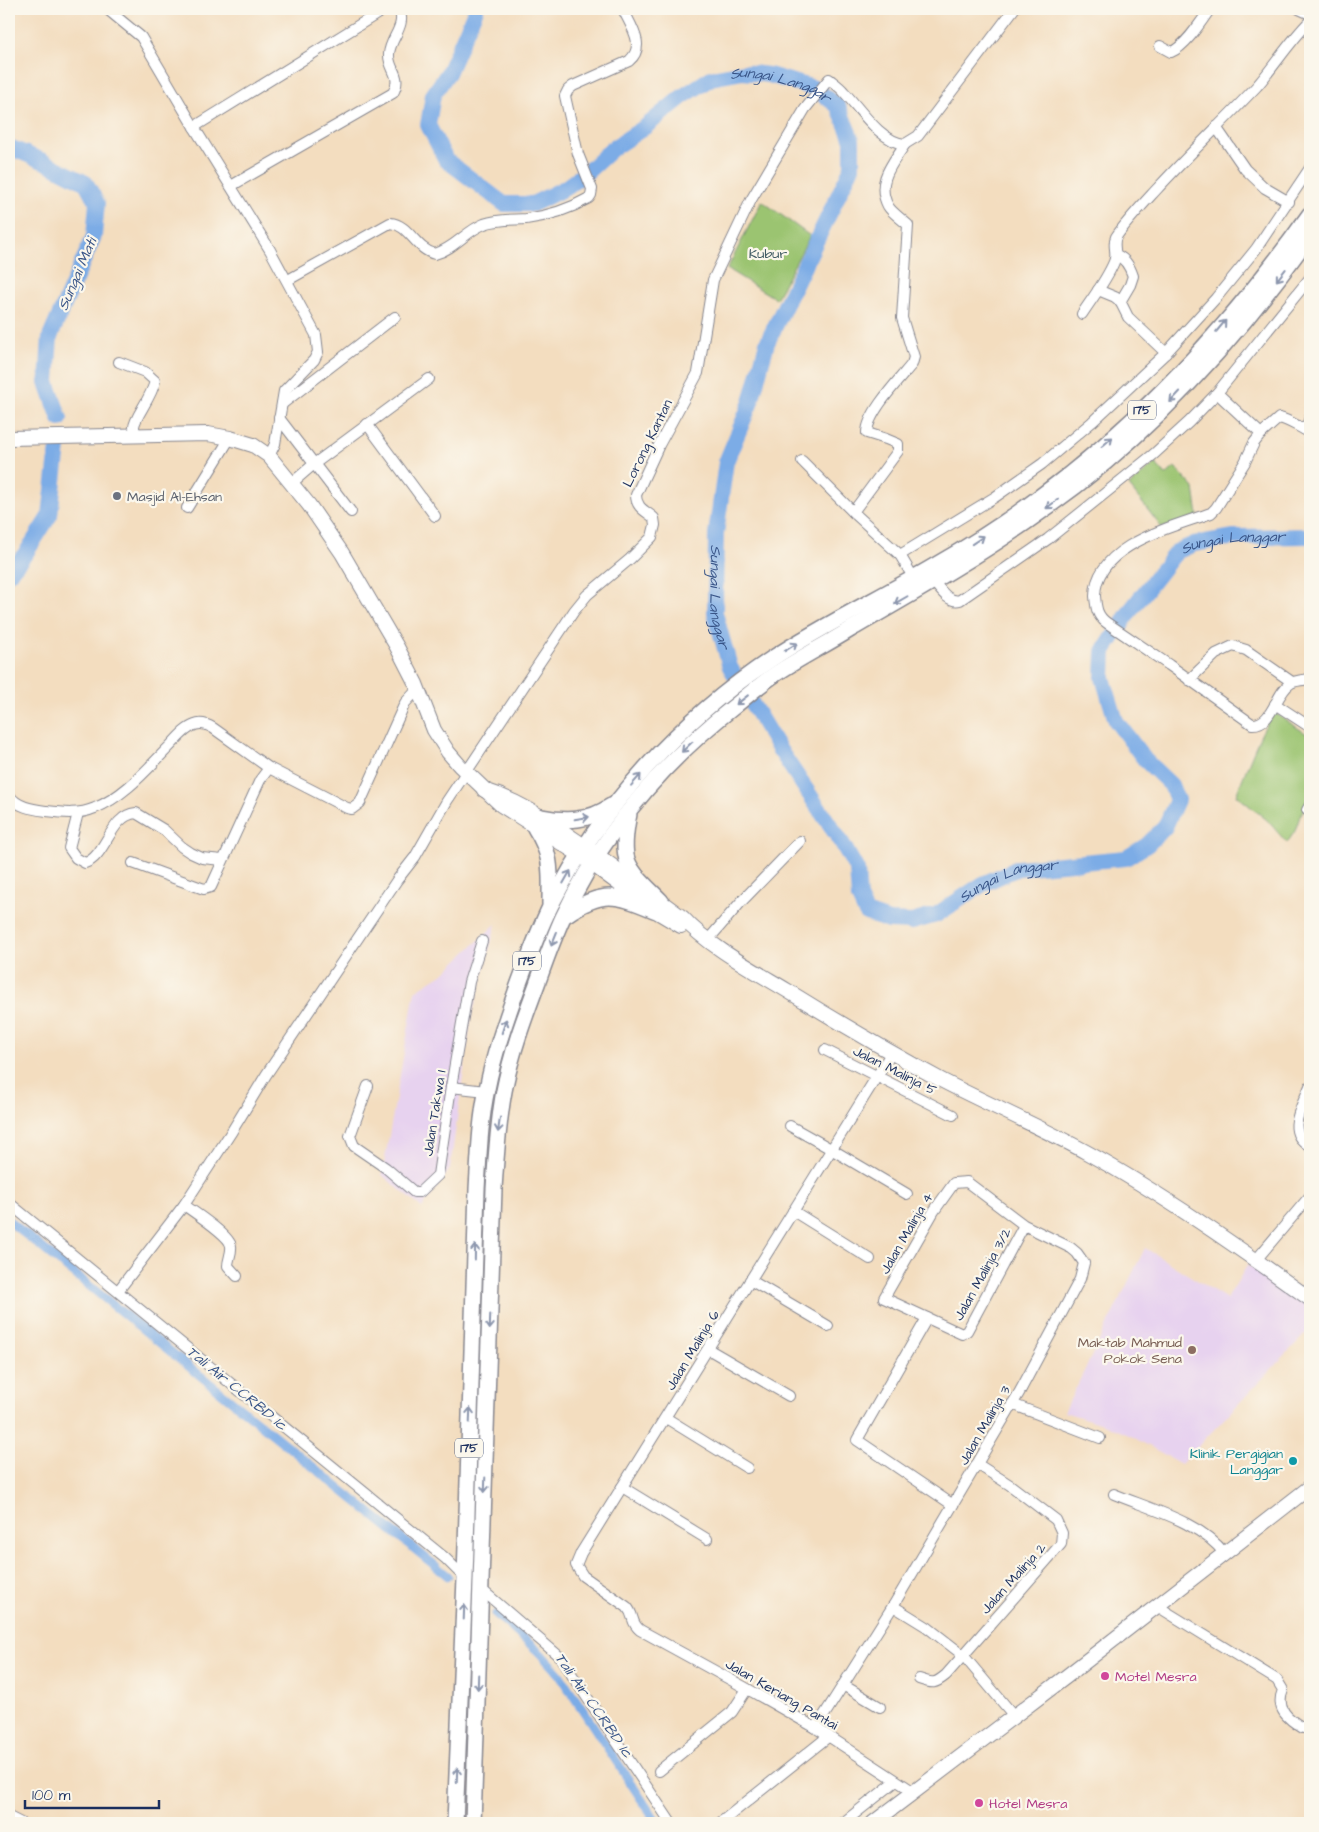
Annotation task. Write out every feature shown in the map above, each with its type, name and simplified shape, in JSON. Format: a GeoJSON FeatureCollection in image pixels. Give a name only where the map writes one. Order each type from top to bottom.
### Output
{"type":"FeatureCollection","features":[{"type":"Feature","properties":{"kind":"highway","name":"175"},"geometry":{"type":"LineString","coordinates":[[455,1823],[477,1189],[486,1091],[507,1015],[550,906],[583,851],[624,805],[646,788],[719,708],[800,641],[974,542],[1038,499],[1086,461],[1158,395],[1212,337],[1279,257],[1310,214]]}},
{"type":"Feature","properties":{"kind":"highway","name":"175"},"geometry":{"type":"LineString","coordinates":[[755,680],[778,672],[933,581],[1047,508],[1094,472],[1168,404],[1222,347],[1254,309],[1310,235]]}},
{"type":"Feature","properties":{"kind":"highway","name":"175"},"geometry":{"type":"LineString","coordinates":[[473,1823],[494,1189],[503,1094],[515,1046],[545,961],[564,916],[624,805]]}},
{"type":"Feature","properties":{"kind":"highway"},"geometry":{"type":"LineString","coordinates":[[550,906],[550,863],[538,823],[579,819],[624,805],[624,852],[628,865],[657,906]]}},
{"type":"Feature","properties":{"kind":"highway"},"geometry":{"type":"LineString","coordinates":[[564,916],[583,903],[609,896],[657,906]]}},
{"type":"Feature","properties":{"kind":"main road"},"geometry":{"type":"LineString","coordinates":[[9,438],[208,434],[252,445],[269,456],[292,483],[342,553],[397,647],[418,688],[434,730],[448,752],[501,806],[538,823],[583,851],[657,906],[679,925],[694,930],[790,992],[941,1080],[1086,1152],[1150,1190],[1256,1260],[1310,1299]]}},
{"type":"Feature","properties":{"kind":"main road"},"geometry":{"type":"LineString","coordinates":[[873,1823],[1310,1487]]}},
{"type":"Feature","properties":{"kind":"street"},"geometry":{"type":"LineString","coordinates":[[107,9],[142,37],[194,127],[288,280],[316,335],[318,352],[314,360],[284,391],[276,444],[269,456]]}},
{"type":"Feature","properties":{"kind":"street"},"geometry":{"type":"LineString","coordinates":[[194,127],[385,9]]}},
{"type":"Feature","properties":{"kind":"street"},"geometry":{"type":"LineString","coordinates":[[231,186],[394,92],[397,81],[388,58],[390,48],[401,25],[399,9]]}},
{"type":"Feature","properties":{"kind":"street"},"geometry":{"type":"LineString","coordinates":[[288,280],[390,223],[401,226],[429,253],[435,254],[444,252],[470,231],[483,224],[548,215],[583,201],[591,195],[592,189],[578,154],[564,101],[568,90],[573,86],[629,61],[635,55],[637,46],[634,32],[622,9]]}},
{"type":"Feature","properties":{"kind":"street"},"geometry":{"type":"LineString","coordinates":[[853,512],[898,451],[898,444],[894,441],[867,433],[867,428],[874,414],[912,364],[914,357],[902,318],[908,226],[889,207],[882,191],[885,175],[905,144],[918,136],[1014,9]]}},
{"type":"Feature","properties":{"kind":"street"},"geometry":{"type":"LineString","coordinates":[[1160,46],[1170,52],[1176,50],[1210,9]]}},
{"type":"Feature","properties":{"kind":"street"},"geometry":{"type":"LineString","coordinates":[[1299,9],[1310,14]]}},
{"type":"Feature","properties":{"kind":"street"},"geometry":{"type":"LineString","coordinates":[[1082,314],[1098,290],[1116,255],[1114,242],[1117,235],[1145,202],[1257,85],[1310,21]]}},
{"type":"Feature","properties":{"kind":"street","name":"Lorong Kantan"},"geometry":{"type":"LineString","coordinates":[[466,772],[574,611],[587,595],[630,559],[652,537],[655,525],[654,518],[640,508],[636,501],[636,495],[659,445],[698,373],[713,280],[751,200],[805,109],[829,79],[843,90],[859,110],[891,140],[905,144]]}},
{"type":"Feature","properties":{"kind":"street"},"geometry":{"type":"LineString","coordinates":[[1216,127],[1245,169],[1265,188],[1289,202]]}},
{"type":"Feature","properties":{"kind":"street"},"geometry":{"type":"LineString","coordinates":[[900,555],[995,498],[1042,464],[1092,422],[1166,352],[1216,298],[1256,249],[1310,168]]}},
{"type":"Feature","properties":{"kind":"street"},"geometry":{"type":"LineString","coordinates":[[1116,255],[1122,257],[1128,264],[1133,276],[1120,302]]}},
{"type":"Feature","properties":{"kind":"street"},"geometry":{"type":"LineString","coordinates":[[933,581],[950,600],[954,602],[960,600],[1048,539],[1148,460],[1217,393],[1310,278]]}},
{"type":"Feature","properties":{"kind":"street"},"geometry":{"type":"LineString","coordinates":[[1098,290],[1115,297],[1128,317],[1166,352]]}},
{"type":"Feature","properties":{"kind":"street"},"geometry":{"type":"LineString","coordinates":[[282,404],[395,317]]}},
{"type":"Feature","properties":{"kind":"street"},"geometry":{"type":"LineString","coordinates":[[119,362],[145,372],[154,381],[151,395],[134,426],[136,435]]}},
{"type":"Feature","properties":{"kind":"street"},"geometry":{"type":"LineString","coordinates":[[292,483],[314,464],[429,378]]}},
{"type":"Feature","properties":{"kind":"street"},"geometry":{"type":"LineString","coordinates":[[1217,393],[1261,434]]}},
{"type":"Feature","properties":{"kind":"street"},"geometry":{"type":"LineString","coordinates":[[279,418],[351,512]]}},
{"type":"Feature","properties":{"kind":"street"},"geometry":{"type":"LineString","coordinates":[[1310,418],[1308,431],[1279,418],[1254,443],[1245,462],[1221,501],[1211,513],[1147,536],[1111,559],[1103,569],[1096,588],[1096,609],[1101,619],[1123,636],[1169,664],[1252,724],[1259,724],[1265,720],[1286,687],[1292,682],[1310,679]]}},
{"type":"Feature","properties":{"kind":"street"},"geometry":{"type":"LineString","coordinates":[[367,424],[435,516]]}},
{"type":"Feature","properties":{"kind":"street"},"geometry":{"type":"LineString","coordinates":[[187,508],[230,438]]}},
{"type":"Feature","properties":{"kind":"street"},"geometry":{"type":"LineString","coordinates":[[802,461],[853,512],[900,555],[913,578]]}},
{"type":"Feature","properties":{"kind":"street"},"geometry":{"type":"LineString","coordinates":[[1189,680],[1216,654],[1233,646],[1246,650],[1292,682]]}},
{"type":"Feature","properties":{"kind":"street"},"geometry":{"type":"LineString","coordinates":[[9,795],[15,802],[26,808],[78,813],[97,808],[123,792],[196,724],[213,728],[269,768],[347,808],[356,807],[364,797],[405,703],[418,688]]}},
{"type":"Feature","properties":{"kind":"street"},"geometry":{"type":"LineString","coordinates":[[1275,704],[1310,727]]}},
{"type":"Feature","properties":{"kind":"street"},"geometry":{"type":"LineString","coordinates":[[133,863],[207,889],[213,884],[222,860],[260,780],[269,768]]}},
{"type":"Feature","properties":{"kind":"street"},"geometry":{"type":"LineString","coordinates":[[118,1291],[184,1205],[305,1016],[397,880],[416,857],[447,801],[466,772]]}},
{"type":"Feature","properties":{"kind":"street"},"geometry":{"type":"LineString","coordinates":[[78,813],[68,848],[76,858],[85,864],[93,860],[114,828],[126,816],[136,814],[164,830],[182,847],[192,853],[202,858],[222,860]]}},
{"type":"Feature","properties":{"kind":"street"},"geometry":{"type":"LineString","coordinates":[[708,940],[740,902],[800,841]]}},
{"type":"Feature","properties":{"kind":"street","name":"Jalan Takwa 1"},"geometry":{"type":"LineString","coordinates":[[368,1086],[350,1136],[354,1146],[386,1168],[414,1192],[420,1192],[438,1175],[451,1087],[470,982],[482,941]]}},
{"type":"Feature","properties":{"kind":"street","name":"Jalan Malinja 5"},"geometry":{"type":"LineString","coordinates":[[825,1050],[953,1115]]}},
{"type":"Feature","properties":{"kind":"street","name":"Jalan Malinja 6"},"geometry":{"type":"LineString","coordinates":[[633,1624],[631,1612],[626,1607],[583,1576],[576,1565],[580,1553],[666,1418],[892,1052]]}},
{"type":"Feature","properties":{"kind":"street"},"geometry":{"type":"LineString","coordinates":[[1310,1086],[1297,1120],[1296,1130],[1304,1143],[1310,1146]]}},
{"type":"Feature","properties":{"kind":"street"},"geometry":{"type":"LineString","coordinates":[[451,1087],[486,1091]]}},
{"type":"Feature","properties":{"kind":"street"},"geometry":{"type":"LineString","coordinates":[[790,1126],[831,1148],[907,1194]]}},
{"type":"Feature","properties":{"kind":"street","name":"Jalan Malinja 3"},"geometry":{"type":"LineString","coordinates":[[816,1728],[894,1606],[1012,1404],[1080,1279],[1084,1263],[1071,1248],[1024,1225],[967,1182],[954,1183]]}},
{"type":"Feature","properties":{"kind":"street","name":"Jalan Malinja 4"},"geometry":{"type":"LineString","coordinates":[[927,1318],[884,1298],[934,1211],[954,1183]]}},
{"type":"Feature","properties":{"kind":"street"},"geometry":{"type":"LineString","coordinates":[[1256,1260],[1310,1196]]}},
{"type":"Feature","properties":{"kind":"street"},"geometry":{"type":"LineString","coordinates":[[9,1203],[445,1558],[465,1578]]}},
{"type":"Feature","properties":{"kind":"street"},"geometry":{"type":"LineString","coordinates":[[184,1205],[217,1230],[230,1243],[228,1266],[237,1276]]}},
{"type":"Feature","properties":{"kind":"street"},"geometry":{"type":"LineString","coordinates":[[793,1211],[870,1259]]}},
{"type":"Feature","properties":{"kind":"street","name":"Jalan Malinja 3/2"},"geometry":{"type":"LineString","coordinates":[[927,1318],[962,1334],[967,1331],[1024,1225]]}},
{"type":"Feature","properties":{"kind":"street"},"geometry":{"type":"LineString","coordinates":[[750,1280],[828,1326]]}},
{"type":"Feature","properties":{"kind":"street"},"geometry":{"type":"LineString","coordinates":[[927,1318],[856,1440],[953,1505]]}},
{"type":"Feature","properties":{"kind":"street"},"geometry":{"type":"LineString","coordinates":[[708,1349],[789,1396]]}},
{"type":"Feature","properties":{"kind":"street"},"geometry":{"type":"LineString","coordinates":[[1012,1404],[1100,1438]]}},
{"type":"Feature","properties":{"kind":"street"},"geometry":{"type":"LineString","coordinates":[[666,1418],[747,1468]]}},
{"type":"Feature","properties":{"kind":"street","name":"Jalan Malinja 2"},"geometry":{"type":"LineString","coordinates":[[919,1680],[937,1683],[946,1675],[1061,1544],[1062,1533],[1056,1520],[1049,1513],[977,1464]]}},
{"type":"Feature","properties":{"kind":"street"},"geometry":{"type":"LineString","coordinates":[[622,1487],[707,1539]]}},
{"type":"Feature","properties":{"kind":"street"},"geometry":{"type":"LineString","coordinates":[[1114,1494],[1180,1520],[1217,1543],[1225,1554]]}},
{"type":"Feature","properties":{"kind":"street"},"geometry":{"type":"LineString","coordinates":[[482,1590],[560,1657],[672,1823]]}},
{"type":"Feature","properties":{"kind":"street"},"geometry":{"type":"LineString","coordinates":[[894,1606],[927,1627],[963,1655],[1014,1716]]}},
{"type":"Feature","properties":{"kind":"street"},"geometry":{"type":"LineString","coordinates":[[1157,1606],[1277,1680],[1283,1690],[1279,1699],[1282,1709],[1292,1721],[1307,1727]]}},
{"type":"Feature","properties":{"kind":"street","name":"Jalan Keriang Pantai"},"geometry":{"type":"LineString","coordinates":[[633,1624],[648,1636],[816,1728],[914,1792]]}},
{"type":"Feature","properties":{"kind":"street"},"geometry":{"type":"LineString","coordinates":[[843,1685],[880,1707]]}},
{"type":"Feature","properties":{"kind":"street"},"geometry":{"type":"LineString","coordinates":[[659,1771],[732,1712],[747,1689]]}},
{"type":"Feature","properties":{"kind":"street"},"geometry":{"type":"LineString","coordinates":[[720,1823],[829,1736]]}},
{"type":"Feature","properties":{"kind":"street"},"geometry":{"type":"LineString","coordinates":[[843,1823],[896,1781]]}},
{"type":"Feature","properties":{"kind":"street"},"geometry":{"type":"LineString","coordinates":[[9,1817],[20,1823]]}},
{"type":"Feature","properties":{"kind":"shaded area"},"geometry":{"type":"Polygon","coordinates":[[[496,924],[471,1019],[450,1169],[422,1208],[382,1175],[415,991],[445,972],[496,924]]]}},
{"type":"Feature","properties":{"kind":"shaded area","name":"Maktab Mahmud Pokok Sena"},"geometry":{"type":"Polygon","coordinates":[[[1145,1248],[1227,1299],[1248,1264],[1310,1307],[1310,1331],[1181,1464],[1131,1436],[1106,1425],[1064,1412],[1145,1248]]]}},
{"type":"Feature","properties":{"kind":"green space","name":"Kubur"},"geometry":{"type":"Polygon","coordinates":[[[762,201],[810,236],[776,299],[727,269],[762,201]]]}},
{"type":"Feature","properties":{"kind":"green space"},"geometry":{"type":"Polygon","coordinates":[[[1155,463],[1166,475],[1175,467],[1194,488],[1198,516],[1162,528],[1129,486],[1155,463]]]}},
{"type":"Feature","properties":{"kind":"green space"},"geometry":{"type":"Polygon","coordinates":[[[1275,713],[1310,736],[1310,797],[1295,831],[1287,843],[1267,820],[1236,795],[1265,726],[1275,713]]]}},
{"type":"Feature","properties":{"kind":"waterway","name":"Sungai Langgar"},"geometry":{"type":"LineString","coordinates":[[476,9],[448,73],[433,95],[428,125],[446,160],[504,204],[533,204],[565,188],[588,171],[613,148],[645,127],[682,97],[711,78],[743,72],[769,75],[814,88],[838,106],[852,140],[852,167],[767,343],[751,402],[726,462],[716,534],[715,613],[730,667],[779,749],[842,843],[857,870],[859,898],[866,913],[889,921],[912,922],[936,915],[983,884],[1018,868],[1126,858],[1147,845],[1165,827],[1177,800],[1171,785],[1145,760],[1116,721],[1103,678],[1104,651],[1130,611],[1176,552],[1194,544],[1234,537],[1310,536]]}},
{"type":"Feature","properties":{"kind":"waterway","name":"Sungai Mati"},"geometry":{"type":"LineString","coordinates":[[9,147],[43,161],[86,183],[97,203],[94,236],[50,337],[47,382],[60,419]]}},
{"type":"Feature","properties":{"kind":"waterway","name":"Sungai Mati"},"geometry":{"type":"LineString","coordinates":[[9,573],[26,553],[50,515],[58,448]]}},
{"type":"Feature","properties":{"kind":"waterway","name":"Tali Air CCRBD 1c"},"geometry":{"type":"LineString","coordinates":[[9,1221],[448,1576]]}},
{"type":"Feature","properties":{"kind":"waterway","name":"Tali Air CCRBD 1c"},"geometry":{"type":"LineString","coordinates":[[496,1614],[540,1653],[559,1674],[657,1823]]}},
{"type":"Feature","properties":{"kind":"place","name":"Masjid Al-Ehsan"},"geometry":{"type":"Point","coordinates":[117,496]}},
{"type":"Feature","properties":{"kind":"place","name":"Maktab Mahmud Pokok Sena"},"geometry":{"type":"Point","coordinates":[1192,1350]}},
{"type":"Feature","properties":{"kind":"place","name":"Klinik Pergigian Langgar"},"geometry":{"type":"Point","coordinates":[1293,1461]}},
{"type":"Feature","properties":{"kind":"place","name":"Motel Mesra"},"geometry":{"type":"Point","coordinates":[1105,1676]}},
{"type":"Feature","properties":{"kind":"place","name":"Hotel Mesra"},"geometry":{"type":"Point","coordinates":[979,1803]}}]}
